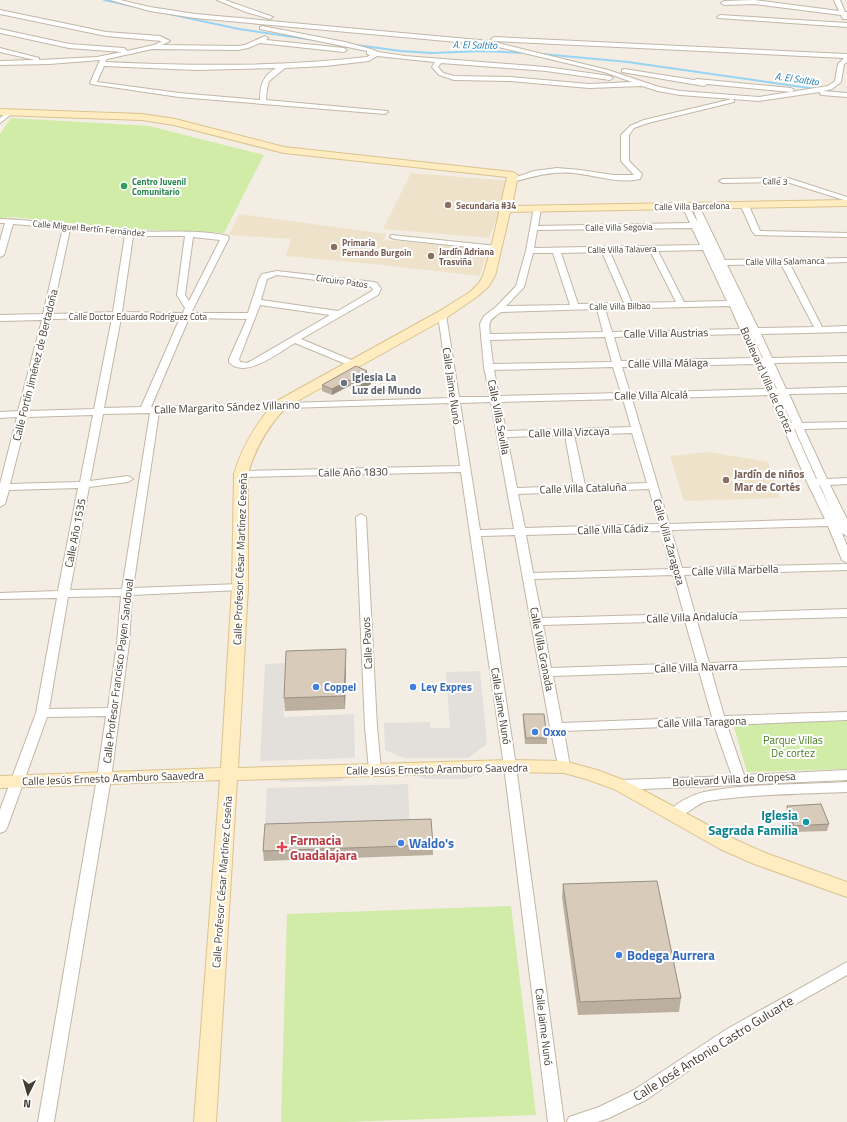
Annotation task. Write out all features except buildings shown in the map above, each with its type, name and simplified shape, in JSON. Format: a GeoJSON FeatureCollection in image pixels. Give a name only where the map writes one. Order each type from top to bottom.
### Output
{"type":"FeatureCollection","features":[{"type":"Feature","properties":{"kind":"street"},"geometry":{"type":"LineString","coordinates":[[113,0],[150,9],[345,44],[369,50],[376,54]]}},
{"type":"Feature","properties":{"kind":"street"},"geometry":{"type":"LineString","coordinates":[[220,0],[256,14],[307,26]]}},
{"type":"Feature","properties":{"kind":"street"},"geometry":{"type":"LineString","coordinates":[[720,17],[847,24],[845,14],[837,0]]}},
{"type":"Feature","properties":{"kind":"street"},"geometry":{"type":"LineString","coordinates":[[724,3],[754,2],[845,14]]}},
{"type":"Feature","properties":{"kind":"street"},"geometry":{"type":"LineString","coordinates":[[0,12],[106,34],[160,38],[167,41],[105,58],[49,62],[0,63]]}},
{"type":"Feature","properties":{"kind":"street"},"geometry":{"type":"LineString","coordinates":[[195,16],[490,43],[592,67],[670,92],[744,99],[773,98],[830,88],[847,92]]}},
{"type":"Feature","properties":{"kind":"street"},"geometry":{"type":"LineString","coordinates":[[20,21],[27,18]]}},
{"type":"Feature","properties":{"kind":"street"},"geometry":{"type":"LineString","coordinates":[[0,30],[7,27]]}},
{"type":"Feature","properties":{"kind":"street"},"geometry":{"type":"LineString","coordinates":[[0,30],[69,46],[135,50]]}},
{"type":"Feature","properties":{"kind":"street"},"geometry":{"type":"LineString","coordinates":[[146,48],[238,48],[246,47],[280,32]]}},
{"type":"Feature","properties":{"kind":"street"},"geometry":{"type":"LineString","coordinates":[[363,32],[847,57]]}},
{"type":"Feature","properties":{"kind":"street"},"geometry":{"type":"LineString","coordinates":[[259,41],[376,54],[546,69],[637,81]]}},
{"type":"Feature","properties":{"kind":"street"},"geometry":{"type":"LineString","coordinates":[[233,54],[238,48]]}},
{"type":"Feature","properties":{"kind":"street"},"geometry":{"type":"LineString","coordinates":[[0,50],[49,62]]}},
{"type":"Feature","properties":{"kind":"street"},"geometry":{"type":"LineString","coordinates":[[101,64],[196,68],[224,66],[284,66],[325,64],[369,59],[376,54]]}},
{"type":"Feature","properties":{"kind":"street"},"geometry":{"type":"LineString","coordinates":[[830,88],[838,82],[841,64],[847,57]]}},
{"type":"Feature","properties":{"kind":"street"},"geometry":{"type":"LineString","coordinates":[[105,58],[93,83],[179,95],[385,112]]}},
{"type":"Feature","properties":{"kind":"street"},"geometry":{"type":"LineString","coordinates":[[224,66],[229,60]]}},
{"type":"Feature","properties":{"kind":"street"},"geometry":{"type":"LineString","coordinates":[[440,60],[435,67],[439,73],[453,78],[516,79],[592,86],[645,84]]}},
{"type":"Feature","properties":{"kind":"street"},"geometry":{"type":"LineString","coordinates":[[263,102],[263,86],[265,80],[284,66]]}},
{"type":"Feature","properties":{"kind":"street"},"geometry":{"type":"LineString","coordinates":[[592,67],[746,87],[847,95]]}},
{"type":"Feature","properties":{"kind":"street"},"geometry":{"type":"LineString","coordinates":[[697,81],[714,89],[716,93],[716,104]]}},
{"type":"Feature","properties":{"kind":"street"},"geometry":{"type":"LineString","coordinates":[[4,115],[144,122],[209,135],[264,152],[513,177],[562,170],[620,178],[637,177],[638,174],[625,161],[625,135],[628,131],[642,122],[716,104],[744,99]]}},
{"type":"Feature","properties":{"kind":"street","name":"Calle Profesor César Martínez Ceseña"},"geometry":{"type":"LineString","coordinates":[[205,1122],[229,774],[240,587],[241,474],[246,456],[254,439],[265,422],[280,405],[442,315],[474,294],[484,285],[489,276],[497,248],[513,177]]}},
{"type":"Feature","properties":{"kind":"street","name":"Calle 3"},"geometry":{"type":"LineString","coordinates":[[724,181],[788,180],[847,199]]}},
{"type":"Feature","properties":{"kind":"street","name":"Calle Villa Barcelona"},"geometry":{"type":"LineString","coordinates":[[506,209],[745,206],[847,203]]}},
{"type":"Feature","properties":{"kind":"street","name":"Boulevard Villa de Cortez"},"geometry":{"type":"LineString","coordinates":[[684,206],[698,225],[764,361],[782,392],[824,482],[840,522],[847,560]]}},
{"type":"Feature","properties":{"kind":"street"},"geometry":{"type":"LineString","coordinates":[[745,206],[758,233],[847,235]]}},
{"type":"Feature","properties":{"kind":"street"},"geometry":{"type":"LineString","coordinates":[[499,309],[520,287],[530,251],[537,209]]}},
{"type":"Feature","properties":{"kind":"street","name":"Calle Miguel Bertín Fernández"},"geometry":{"type":"LineString","coordinates":[[0,221],[67,226],[129,233],[225,238]]}},
{"type":"Feature","properties":{"kind":"street"},"geometry":{"type":"LineString","coordinates":[[0,255],[10,221]]}},
{"type":"Feature","properties":{"kind":"street","name":"Calle Villa Segovia"},"geometry":{"type":"LineString","coordinates":[[534,228],[698,225]]}},
{"type":"Feature","properties":{"kind":"street","name":"Calle Fortín Jiménez de Bertadoña"},"geometry":{"type":"LineString","coordinates":[[0,504],[2,487],[23,414],[47,317],[67,226]]}},
{"type":"Feature","properties":{"kind":"street","name":"Calle Año 1535"},"geometry":{"type":"LineString","coordinates":[[0,828],[42,713],[63,594],[117,315],[129,233]]}},
{"type":"Feature","properties":{"kind":"street"},"geometry":{"type":"LineString","coordinates":[[188,311],[181,295],[189,235]]}},
{"type":"Feature","properties":{"kind":"street"},"geometry":{"type":"LineString","coordinates":[[394,237],[497,248]]}},
{"type":"Feature","properties":{"kind":"street","name":"Calle Profesor Francisco Payen Sandoval"},"geometry":{"type":"LineString","coordinates":[[46,1122],[104,778],[123,643],[150,410],[188,311],[226,239],[225,238]]}},
{"type":"Feature","properties":{"kind":"street"},"geometry":{"type":"LineString","coordinates":[[653,248],[681,304]]}},
{"type":"Feature","properties":{"kind":"street","name":"Boulevard Villa de Cortez"},"geometry":{"type":"LineString","coordinates":[[709,248],[722,263],[737,303]]}},
{"type":"Feature","properties":{"kind":"street","name":"Calle Villa Talavera"},"geometry":{"type":"LineString","coordinates":[[530,251],[709,248]]}},
{"type":"Feature","properties":{"kind":"street"},"geometry":{"type":"LineString","coordinates":[[605,249],[629,305]]}},
{"type":"Feature","properties":{"kind":"street"},"geometry":{"type":"LineString","coordinates":[[556,250],[575,307]]}},
{"type":"Feature","properties":{"kind":"street"},"geometry":{"type":"LineString","coordinates":[[844,260],[847,269]]}},
{"type":"Feature","properties":{"kind":"street","name":"Calle Villa Salamanca"},"geometry":{"type":"LineString","coordinates":[[722,263],[844,260]]}},
{"type":"Feature","properties":{"kind":"street"},"geometry":{"type":"LineString","coordinates":[[784,261],[819,329]]}},
{"type":"Feature","properties":{"kind":"street","name":"Circuiro Patos"},"geometry":{"type":"LineString","coordinates":[[277,273],[374,285],[377,289],[376,294],[254,363],[248,366],[238,365],[234,362],[234,359],[252,316],[256,302],[265,276],[277,273]]}},
{"type":"Feature","properties":{"kind":"street"},"geometry":{"type":"LineString","coordinates":[[256,302],[340,314]]}},
{"type":"Feature","properties":{"kind":"street","name":"Calle Villa Bilbao"},"geometry":{"type":"LineString","coordinates":[[499,309],[737,303]]}},
{"type":"Feature","properties":{"kind":"street","name":"Calle Villa Zaragoza"},"geometry":{"type":"LineString","coordinates":[[600,306],[691,617],[704,667],[739,778]]}},
{"type":"Feature","properties":{"kind":"street","name":"Calle Villa Sevilla"},"geometry":{"type":"LineString","coordinates":[[499,309],[485,321],[486,337],[489,367],[503,434],[520,532]]}},
{"type":"Feature","properties":{"kind":"street","name":"Calle Doctor Eduardo Rodríguez Cota"},"geometry":{"type":"LineString","coordinates":[[0,318],[117,315],[188,311],[252,316]]}},
{"type":"Feature","properties":{"kind":"street","name":"Calle Jaime Nunó"},"geometry":{"type":"LineString","coordinates":[[442,315],[464,469],[510,766],[556,1122]]}},
{"type":"Feature","properties":{"kind":"street","name":"Calle Villa Austrias"},"geometry":{"type":"LineString","coordinates":[[486,337],[847,329]]}},
{"type":"Feature","properties":{"kind":"street"},"geometry":{"type":"LineString","coordinates":[[296,340],[353,364]]}},
{"type":"Feature","properties":{"kind":"street","name":"Calle Villa Málaga"},"geometry":{"type":"LineString","coordinates":[[489,367],[847,359]]}},
{"type":"Feature","properties":{"kind":"street","name":"Boulevard Villa de Cortez"},"geometry":{"type":"LineString","coordinates":[[764,361],[772,392],[812,482],[847,533]]}},
{"type":"Feature","properties":{"kind":"street","name":"Calle Villa Alcalá"},"geometry":{"type":"LineString","coordinates":[[455,400],[847,390]]}},
{"type":"Feature","properties":{"kind":"street","name":"Calle Margarito Sández Villarino"},"geometry":{"type":"LineString","coordinates":[[0,414],[455,400]]}},
{"type":"Feature","properties":{"kind":"street"},"geometry":{"type":"LineString","coordinates":[[788,426],[847,425]]}},
{"type":"Feature","properties":{"kind":"street","name":"Calle Villa Vizcaya"},"geometry":{"type":"LineString","coordinates":[[503,434],[636,430]]}},
{"type":"Feature","properties":{"kind":"street"},"geometry":{"type":"LineString","coordinates":[[569,432],[580,488]]}},
{"type":"Feature","properties":{"kind":"street","name":"Calle Año 1830"},"geometry":{"type":"LineString","coordinates":[[241,474],[464,469]]}},
{"type":"Feature","properties":{"kind":"street"},"geometry":{"type":"LineString","coordinates":[[2,487],[84,484],[128,479]]}},
{"type":"Feature","properties":{"kind":"street"},"geometry":{"type":"LineString","coordinates":[[812,482],[847,481]]}},
{"type":"Feature","properties":{"kind":"street","name":"Calle Villa Cataluña"},"geometry":{"type":"LineString","coordinates":[[513,490],[653,486]]}},
{"type":"Feature","properties":{"kind":"street","name":"Calle Pavos"},"geometry":{"type":"LineString","coordinates":[[361,517],[371,727],[375,770]]}},
{"type":"Feature","properties":{"kind":"street","name":"Calle Villa Cádiz"},"geometry":{"type":"LineString","coordinates":[[474,533],[840,522]]}},
{"type":"Feature","properties":{"kind":"street","name":"Calle Villa Granada"},"geometry":{"type":"LineString","coordinates":[[520,532],[564,767]]}},
{"type":"Feature","properties":{"kind":"street","name":"Calle Villa Marbella"},"geometry":{"type":"LineString","coordinates":[[528,576],[847,566]]}},
{"type":"Feature","properties":{"kind":"street"},"geometry":{"type":"LineString","coordinates":[[0,596],[240,587]]}},
{"type":"Feature","properties":{"kind":"street","name":"Calle Villa Andalucía"},"geometry":{"type":"LineString","coordinates":[[536,622],[847,613]]}},
{"type":"Feature","properties":{"kind":"street","name":"Calle Villa Navarra"},"geometry":{"type":"LineString","coordinates":[[546,672],[847,662]]}},
{"type":"Feature","properties":{"kind":"street"},"geometry":{"type":"LineString","coordinates":[[42,713],[113,712]]}},
{"type":"Feature","properties":{"kind":"street","name":"Calle Villa Taragona"},"geometry":{"type":"LineString","coordinates":[[556,727],[847,716]]}},
{"type":"Feature","properties":{"kind":"street","name":"Calle Jesús Ernesto Aramburo Saavedra"},"geometry":{"type":"LineString","coordinates":[[0,782],[510,766],[564,767],[591,774],[620,785],[727,844],[761,859],[847,890]]}},
{"type":"Feature","properties":{"kind":"street","name":"Boulevard Villa de Oropesa"},"geometry":{"type":"LineString","coordinates":[[620,785],[739,778],[847,775]]}},
{"type":"Feature","properties":{"kind":"street","name":"Boulevard Villa de Oropesa"},"geometry":{"type":"LineString","coordinates":[[675,814],[690,803],[704,797],[745,792],[847,787]]}},
{"type":"Feature","properties":{"kind":"street","name":"Calle José Antonio Castro Guluarte"},"geometry":{"type":"LineString","coordinates":[[575,1122],[603,1113],[640,1095],[732,1033],[847,968]]}},
{"type":"Feature","properties":{"kind":"shaded area","name":"Secundaria #34"},"geometry":{"type":"Polygon","coordinates":[[[411,173],[511,181],[489,238],[383,229],[411,173]]]}},
{"type":"Feature","properties":{"kind":"shaded area"},"geometry":{"type":"Polygon","coordinates":[[[239,214],[386,234],[382,243],[384,240],[487,249],[480,276],[286,256],[291,239],[229,235],[239,214]]]}},
{"type":"Feature","properties":{"kind":"shaded area","name":"Jardín de niños Mar de Cortés"},"geometry":{"type":"Polygon","coordinates":[[[709,452],[768,462],[780,498],[684,501],[670,456],[709,452]]]}},
{"type":"Feature","properties":{"kind":"shaded area"},"geometry":{"type":"Polygon","coordinates":[[[285,663],[284,717],[354,714],[355,758],[260,761],[265,664],[285,663]]]}},
{"type":"Feature","properties":{"kind":"shaded area"},"geometry":{"type":"Polygon","coordinates":[[[480,671],[487,744],[468,758],[404,758],[385,750],[384,723],[430,722],[430,728],[450,728],[446,672],[480,671]]]}},
{"type":"Feature","properties":{"kind":"shaded area"},"geometry":{"type":"Polygon","coordinates":[[[481,773],[465,779],[426,779],[409,774],[481,773]]]}},
{"type":"Feature","properties":{"kind":"shaded area"},"geometry":{"type":"Polygon","coordinates":[[[353,774],[340,781],[282,782],[275,777],[353,774]]]}},
{"type":"Feature","properties":{"kind":"shaded area"},"geometry":{"type":"Polygon","coordinates":[[[408,784],[410,829],[265,834],[267,788],[408,784]]]}},
{"type":"Feature","properties":{"kind":"green space","name":"Centro Juvenil Comunitario"},"geometry":{"type":"Polygon","coordinates":[[[11,118],[149,126],[264,155],[224,233],[131,229],[12,217],[0,218],[0,134],[11,118]]]}},
{"type":"Feature","properties":{"kind":"green space","name":"Parque Villas De cortez"},"geometry":{"type":"Polygon","coordinates":[[[847,721],[847,769],[747,772],[733,724],[847,721]]]}},
{"type":"Feature","properties":{"kind":"green space"},"geometry":{"type":"Polygon","coordinates":[[[511,906],[536,1115],[346,1122],[281,1122],[287,914],[511,906]]]}},
{"type":"Feature","properties":{"kind":"waterway","name":"A. El Saltito"},"geometry":{"type":"LineString","coordinates":[[104,0],[239,29],[321,41]]}},
{"type":"Feature","properties":{"kind":"waterway","name":"A. El Saltito"},"geometry":{"type":"LineString","coordinates":[[356,45],[401,51],[432,53],[482,51],[528,53]]}},
{"type":"Feature","properties":{"kind":"waterway","name":"A. El Saltito"},"geometry":{"type":"LineString","coordinates":[[542,54],[628,62],[816,89]]}},
{"type":"Feature","properties":{"kind":"waterway","name":"A. El Saltito"},"geometry":{"type":"LineString","coordinates":[[821,90],[835,92]]}},
{"type":"Feature","properties":{"kind":"place","name":"Centro Juvenil Comunitario"},"geometry":{"type":"Point","coordinates":[124,186]}},
{"type":"Feature","properties":{"kind":"place","name":"Secundaria #34"},"geometry":{"type":"Point","coordinates":[448,205]}},
{"type":"Feature","properties":{"kind":"place","name":"Primaria Fernando Burgoin"},"geometry":{"type":"Point","coordinates":[334,247]}},
{"type":"Feature","properties":{"kind":"place","name":"Jardín Adriana Trasviña"},"geometry":{"type":"Point","coordinates":[431,256]}},
{"type":"Feature","properties":{"kind":"place","name":"Iglesia La Luz del Mundo"},"geometry":{"type":"Point","coordinates":[344,383]}},
{"type":"Feature","properties":{"kind":"place","name":"Jardín de niños Mar de Cortés"},"geometry":{"type":"Point","coordinates":[726,480]}},
{"type":"Feature","properties":{"kind":"place","name":"Coppel"},"geometry":{"type":"Point","coordinates":[316,687]}},
{"type":"Feature","properties":{"kind":"place","name":"Ley Expres"},"geometry":{"type":"Point","coordinates":[413,687]}},
{"type":"Feature","properties":{"kind":"place","name":"Oxxo"},"geometry":{"type":"Point","coordinates":[535,732]}},
{"type":"Feature","properties":{"kind":"place","name":"Iglesia Sagrada Familia"},"geometry":{"type":"Point","coordinates":[806,822]}},
{"type":"Feature","properties":{"kind":"place","name":"Waldo's"},"geometry":{"type":"Point","coordinates":[401,843]}},
{"type":"Feature","properties":{"kind":"place","name":"Farmacia Guadalajara"},"geometry":{"type":"Point","coordinates":[282,847]}},
{"type":"Feature","properties":{"kind":"place","name":"Bodega Aurrera"},"geometry":{"type":"Point","coordinates":[619,955]}}]}
